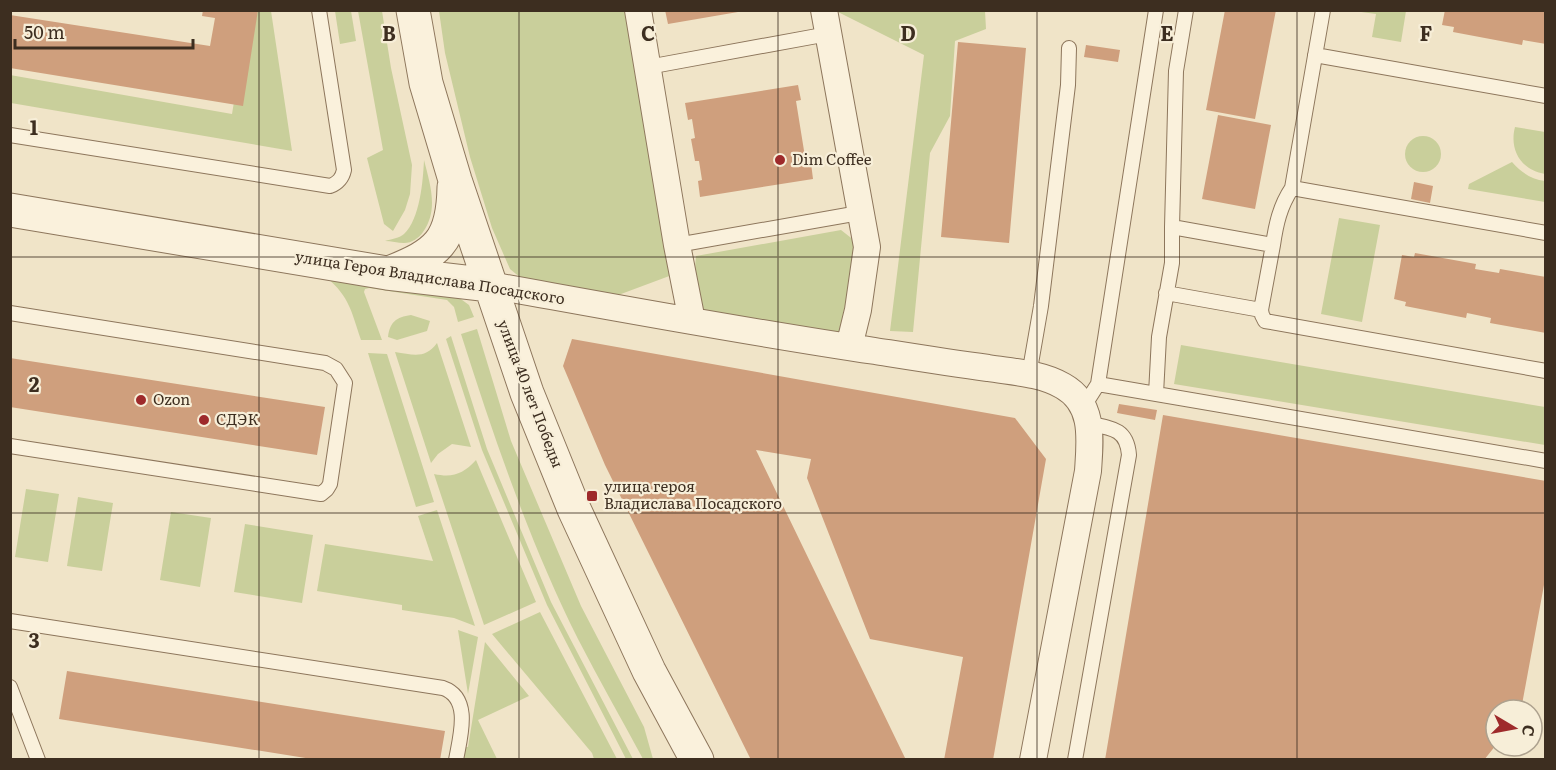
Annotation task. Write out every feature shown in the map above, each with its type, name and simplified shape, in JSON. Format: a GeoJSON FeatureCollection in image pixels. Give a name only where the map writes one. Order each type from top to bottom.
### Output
{"type":"FeatureCollection","features":[{"type":"Feature","properties":{"kind":"street","name":"улица 40 лет Победы"},"geometry":{"type":"LineString","coordinates":[[413,10],[426,83],[454,180],[527,393],[574,509],[649,671],[697,759]]}},
{"type":"Feature","properties":{"kind":"street"},"geometry":{"type":"LineString","coordinates":[[638,10],[692,321]]}},
{"type":"Feature","properties":{"kind":"street"},"geometry":{"type":"LineString","coordinates":[[826,22],[867,247],[858,310],[849,347]]}},
{"type":"Feature","properties":{"kind":"street"},"geometry":{"type":"LineString","coordinates":[[389,273],[414,263],[431,252],[444,237],[454,214],[454,180]]}},
{"type":"Feature","properties":{"kind":"street","name":"улица Героя Владислава Посадского"},"geometry":{"type":"LineString","coordinates":[[10,210],[389,273],[490,285],[692,321],[1029,375],[1063,386],[1086,415]]}},
{"type":"Feature","properties":{"kind":"street"},"geometry":{"type":"LineString","coordinates":[[1033,759],[1088,471],[1090,444],[1086,415]]}},
{"type":"Feature","properties":{"kind":"lane"},"geometry":{"type":"LineString","coordinates":[[10,135],[330,186],[336,184],[343,178],[344,170],[319,10]]}},
{"type":"Feature","properties":{"kind":"lane"},"geometry":{"type":"LineString","coordinates":[[1076,759],[1129,455],[1124,437],[1118,431],[1086,415],[1098,384],[1155,10]]}},
{"type":"Feature","properties":{"kind":"lane"},"geometry":{"type":"LineString","coordinates":[[1156,394],[1159,337],[1172,262],[1176,71],[1186,10]]}},
{"type":"Feature","properties":{"kind":"lane"},"geometry":{"type":"LineString","coordinates":[[1323,10],[1292,188],[1283,202],[1277,220],[1261,310],[1265,321],[1545,372]]}},
{"type":"Feature","properties":{"kind":"lane"},"geometry":{"type":"LineString","coordinates":[[648,67],[826,22]]}},
{"type":"Feature","properties":{"kind":"lane"},"geometry":{"type":"LineString","coordinates":[[1029,375],[1041,306],[1063,131],[1069,48]]}},
{"type":"Feature","properties":{"kind":"lane"},"geometry":{"type":"LineString","coordinates":[[1316,55],[1545,96]]}},
{"type":"Feature","properties":{"kind":"lane"},"geometry":{"type":"LineString","coordinates":[[1292,188],[1545,232]]}},
{"type":"Feature","properties":{"kind":"lane"},"geometry":{"type":"LineString","coordinates":[[677,245],[859,213]]}},
{"type":"Feature","properties":{"kind":"lane"},"geometry":{"type":"LineString","coordinates":[[1172,227],[1273,245]]}},
{"type":"Feature","properties":{"kind":"lane"},"geometry":{"type":"LineString","coordinates":[[1166,293],[1261,310]]}},
{"type":"Feature","properties":{"kind":"lane"},"geometry":{"type":"LineString","coordinates":[[10,313],[325,363],[336,369],[345,383],[330,484],[321,494],[10,446]]}},
{"type":"Feature","properties":{"kind":"lane"},"geometry":{"type":"LineString","coordinates":[[1098,384],[1545,461]]}},
{"type":"Feature","properties":{"kind":"lane"},"geometry":{"type":"LineString","coordinates":[[10,621],[443,688],[449,690],[453,695],[463,713],[456,759]]}},
{"type":"Feature","properties":{"kind":"lane"},"geometry":{"type":"LineString","coordinates":[[10,687],[38,759]]}},
{"type":"Feature","properties":{"kind":"green space"},"geometry":{"type":"Polygon","coordinates":[[[249,11],[271,11],[292,151],[11,103],[10,75],[232,114],[249,11]]]}},
{"type":"Feature","properties":{"kind":"green space"},"geometry":{"type":"Polygon","coordinates":[[[335,11],[351,11],[356,41],[340,44],[335,11]]]}},
{"type":"Feature","properties":{"kind":"green space"},"geometry":{"type":"Polygon","coordinates":[[[358,11],[382,11],[391,68],[412,165],[410,194],[405,210],[393,231],[384,224],[367,158],[383,150],[358,11]]]}},
{"type":"Feature","properties":{"kind":"green space"},"geometry":{"type":"Polygon","coordinates":[[[439,11],[627,11],[672,275],[613,297],[527,283],[510,269],[492,228],[470,157],[445,53],[439,11]]]}},
{"type":"Feature","properties":{"kind":"green space"},"geometry":{"type":"Polygon","coordinates":[[[836,11],[985,11],[986,29],[955,41],[950,116],[930,153],[913,332],[890,331],[924,55],[836,11]]]}},
{"type":"Feature","properties":{"kind":"green space"},"geometry":{"type":"Polygon","coordinates":[[[1354,11],[1406,11],[1401,42],[1372,37],[1376,14],[1354,11]]]}},
{"type":"Feature","properties":{"kind":"green space"},"geometry":{"type":"Polygon","coordinates":[[[1515,127],[1545,132],[1545,174],[1529,168],[1519,158],[1514,143],[1515,127]]]}},
{"type":"Feature","properties":{"kind":"green space"},"geometry":{"type":"Polygon","coordinates":[[[1423,136],[1436,141],[1441,154],[1436,167],[1423,172],[1410,167],[1405,154],[1410,141],[1423,136]]]}},
{"type":"Feature","properties":{"kind":"green space"},"geometry":{"type":"Polygon","coordinates":[[[424,160],[432,197],[428,224],[412,241],[404,243],[385,241],[402,235],[414,219],[420,199],[424,160]]]}},
{"type":"Feature","properties":{"kind":"green space"},"geometry":{"type":"Polygon","coordinates":[[[1512,162],[1527,175],[1545,181],[1545,202],[1468,189],[1469,184],[1512,162]]]}},
{"type":"Feature","properties":{"kind":"green space"},"geometry":{"type":"Polygon","coordinates":[[[1339,218],[1380,225],[1362,322],[1321,314],[1339,218]]]}},
{"type":"Feature","properties":{"kind":"green space"},"geometry":{"type":"Polygon","coordinates":[[[841,230],[855,241],[856,261],[838,335],[703,314],[695,268],[696,256],[841,230]]]}},
{"type":"Feature","properties":{"kind":"green space"},"geometry":{"type":"Polygon","coordinates":[[[321,273],[458,297],[469,305],[474,317],[458,322],[454,307],[447,300],[369,288],[364,292],[382,340],[361,340],[343,295],[321,273]]]}},
{"type":"Feature","properties":{"kind":"green space"},"geometry":{"type":"Polygon","coordinates":[[[411,315],[430,321],[427,331],[397,340],[388,337],[395,321],[411,315]]]}},
{"type":"Feature","properties":{"kind":"green space"},"geometry":{"type":"Polygon","coordinates":[[[477,329],[511,441],[581,606],[644,727],[653,759],[643,759],[594,670],[560,602],[528,527],[486,412],[461,334],[477,329]]]}},
{"type":"Feature","properties":{"kind":"green space"},"geometry":{"type":"Polygon","coordinates":[[[451,336],[487,449],[551,602],[633,759],[626,759],[547,605],[482,450],[446,339],[451,336]]]}},
{"type":"Feature","properties":{"kind":"green space"},"geometry":{"type":"Polygon","coordinates":[[[437,343],[471,447],[452,444],[438,454],[431,463],[395,352],[419,355],[428,352],[437,343]]]}},
{"type":"Feature","properties":{"kind":"green space"},"geometry":{"type":"Polygon","coordinates":[[[1181,345],[1545,407],[1545,445],[1174,384],[1181,345]]]}},
{"type":"Feature","properties":{"kind":"green space"},"geometry":{"type":"Polygon","coordinates":[[[368,353],[387,354],[434,502],[416,507],[368,353]]]}},
{"type":"Feature","properties":{"kind":"green space"},"geometry":{"type":"Polygon","coordinates":[[[476,460],[536,602],[484,625],[434,474],[457,474],[467,469],[476,460]]]}},
{"type":"Feature","properties":{"kind":"green space"},"geometry":{"type":"Polygon","coordinates":[[[26,489],[59,494],[48,562],[15,557],[26,489]]]}},
{"type":"Feature","properties":{"kind":"green space"},"geometry":{"type":"Polygon","coordinates":[[[78,497],[113,503],[102,571],[67,566],[78,497]]]}},
{"type":"Feature","properties":{"kind":"green space"},"geometry":{"type":"Polygon","coordinates":[[[437,510],[475,626],[454,618],[402,610],[402,605],[317,591],[325,544],[433,561],[418,516],[437,510]]]}},
{"type":"Feature","properties":{"kind":"green space"},"geometry":{"type":"Polygon","coordinates":[[[171,512],[211,518],[200,587],[160,580],[171,512]]]}},
{"type":"Feature","properties":{"kind":"green space"},"geometry":{"type":"Polygon","coordinates":[[[245,524],[313,535],[302,603],[234,592],[245,524]]]}},
{"type":"Feature","properties":{"kind":"green space"},"geometry":{"type":"Polygon","coordinates":[[[540,612],[617,759],[594,759],[592,753],[492,634],[540,612]]]}},
{"type":"Feature","properties":{"kind":"green space"},"geometry":{"type":"Polygon","coordinates":[[[458,630],[478,637],[468,694],[458,630]]]}},
{"type":"Feature","properties":{"kind":"green space"},"geometry":{"type":"Polygon","coordinates":[[[485,642],[529,696],[478,720],[497,759],[462,760],[464,747],[468,747],[485,642]]]}},
{"type":"Feature","properties":{"kind":"building"},"geometry":{"type":"Polygon","coordinates":[[[203,10],[258,10],[243,106],[10,68],[10,15],[210,46],[215,18],[202,16],[203,10]]]}},
{"type":"Feature","properties":{"kind":"building"},"geometry":{"type":"Polygon","coordinates":[[[665,10],[738,10],[738,12],[668,24],[665,10]]]}},
{"type":"Feature","properties":{"kind":"building"},"geometry":{"type":"Polygon","coordinates":[[[1225,10],[1276,10],[1255,119],[1206,110],[1225,10]]]}},
{"type":"Feature","properties":{"kind":"building"},"geometry":{"type":"Polygon","coordinates":[[[1445,10],[1546,10],[1546,44],[1523,40],[1522,45],[1453,32],[1454,27],[1442,25],[1445,10]]]}},
{"type":"Feature","properties":{"kind":"building"},"geometry":{"type":"Polygon","coordinates":[[[958,42],[1026,48],[1009,243],[941,237],[958,42]]]}},
{"type":"Feature","properties":{"kind":"building"},"geometry":{"type":"Polygon","coordinates":[[[1086,45],[1120,50],[1118,62],[1084,57],[1086,45]]]}},
{"type":"Feature","properties":{"kind":"building"},"geometry":{"type":"Polygon","coordinates":[[[798,85],[801,100],[796,101],[806,163],[811,163],[813,179],[700,197],[698,181],[702,180],[699,161],[695,161],[691,139],[695,138],[692,119],[688,120],[685,103],[798,85]]]}},
{"type":"Feature","properties":{"kind":"building"},"geometry":{"type":"Polygon","coordinates":[[[1218,115],[1271,125],[1255,209],[1202,199],[1218,115]]]}},
{"type":"Feature","properties":{"kind":"building"},"geometry":{"type":"Polygon","coordinates":[[[1414,182],[1433,186],[1430,203],[1411,199],[1414,182]]]}},
{"type":"Feature","properties":{"kind":"building"},"geometry":{"type":"Polygon","coordinates":[[[1415,253],[1476,264],[1475,269],[1499,273],[1500,269],[1546,277],[1546,333],[1490,323],[1491,318],[1467,313],[1466,318],[1405,306],[1406,302],[1394,299],[1402,255],[1414,257],[1415,253]]]}},
{"type":"Feature","properties":{"kind":"building"},"geometry":{"type":"Polygon","coordinates":[[[572,339],[1015,418],[1046,459],[993,760],[944,760],[963,657],[870,639],[807,478],[811,459],[756,450],[906,760],[751,760],[605,465],[563,366],[572,339]]]}},
{"type":"Feature","properties":{"kind":"building"},"geometry":{"type":"Polygon","coordinates":[[[10,358],[325,407],[317,455],[10,407],[10,358]]]}},
{"type":"Feature","properties":{"kind":"building"},"geometry":{"type":"Polygon","coordinates":[[[1119,404],[1157,410],[1155,420],[1117,413],[1119,404]]]}},
{"type":"Feature","properties":{"kind":"building"},"geometry":{"type":"Polygon","coordinates":[[[1163,415],[1546,481],[1546,574],[1523,698],[1484,698],[1484,760],[1105,760],[1163,415]]]}},
{"type":"Feature","properties":{"kind":"building"},"geometry":{"type":"Polygon","coordinates":[[[67,671],[445,731],[440,760],[318,760],[59,719],[67,671]]]}},
{"type":"Feature","properties":{"kind":"place","name":"Dim Coffee"},"geometry":{"type":"Point","coordinates":[780,160]}},
{"type":"Feature","properties":{"kind":"place","name":"Ozon"},"geometry":{"type":"Point","coordinates":[141,400]}},
{"type":"Feature","properties":{"kind":"place","name":"СДЭК"},"geometry":{"type":"Point","coordinates":[204,420]}},
{"type":"Feature","properties":{"kind":"place","name":"улица героя Владислава Посадского"},"geometry":{"type":"Point","coordinates":[592,496]}}]}
